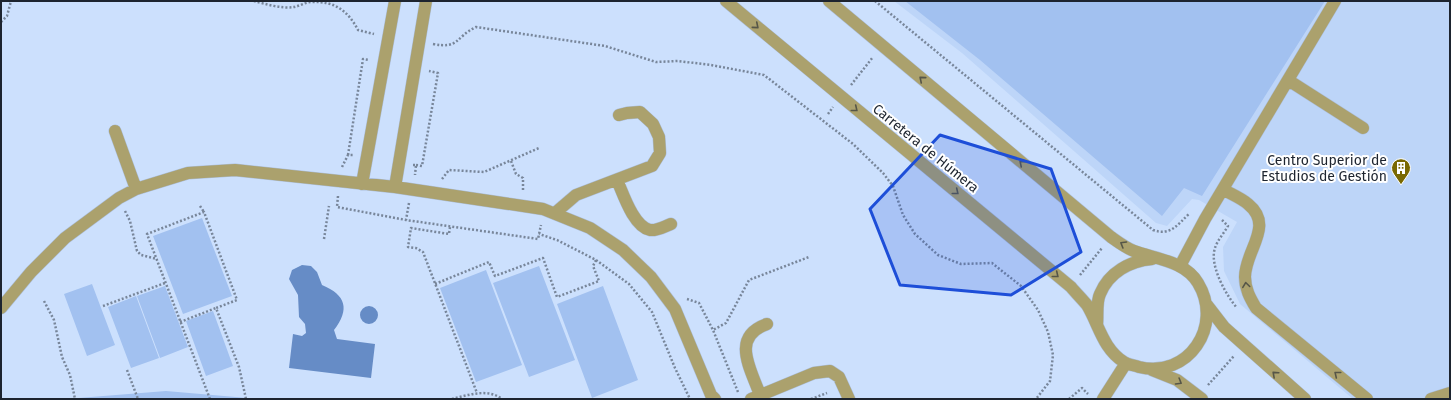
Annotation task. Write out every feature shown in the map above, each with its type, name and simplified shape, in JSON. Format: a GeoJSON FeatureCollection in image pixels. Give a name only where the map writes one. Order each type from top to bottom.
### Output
{"type":"FeatureCollection","features":[{"type":"Feature","properties":{"kind":"street"},"geometry":{"type":"LineString","coordinates":[[362,184],[396,1]]}},
{"type":"Feature","properties":{"kind":"street","name":"Carretera de Húmera"},"geometry":{"type":"LineString","coordinates":[[726,1],[1071,287],[1086,304],[1097,327]]}},
{"type":"Feature","properties":{"kind":"street"},"geometry":{"type":"LineString","coordinates":[[829,1],[1111,237],[1133,251],[1159,258],[1180,266],[1198,282],[1207,305],[1224,327],[1305,399]]}},
{"type":"Feature","properties":{"kind":"street"},"geometry":{"type":"LineString","coordinates":[[1180,266],[1335,1]]}},
{"type":"Feature","properties":{"kind":"street"},"geometry":{"type":"LineString","coordinates":[[395,187],[423,2]]}},
{"type":"Feature","properties":{"kind":"street"},"geometry":{"type":"LineString","coordinates":[[1288,80],[1363,128]]}},
{"type":"Feature","properties":{"kind":"street"},"geometry":{"type":"LineString","coordinates":[[555,213],[576,195],[652,166],[660,153],[659,137],[653,124],[640,112],[627,112],[619,115]]}},
{"type":"Feature","properties":{"kind":"street"},"geometry":{"type":"LineString","coordinates":[[115,130],[136,189]]}},
{"type":"Feature","properties":{"kind":"street"},"geometry":{"type":"LineString","coordinates":[[1,308],[31,272],[65,238],[119,198],[136,189],[188,173],[234,170],[395,187],[543,210],[555,213],[590,228],[623,250],[651,278],[675,309],[711,395],[715,399]]}},
{"type":"Feature","properties":{"kind":"street"},"geometry":{"type":"LineString","coordinates":[[617,180],[632,214],[642,224],[650,230],[671,224]]}},
{"type":"Feature","properties":{"kind":"street"},"geometry":{"type":"LineString","coordinates":[[1224,190],[1248,204],[1259,218],[1259,234],[1249,253],[1245,276],[1246,291],[1256,308],[1368,399]]}},
{"type":"Feature","properties":{"kind":"street"},"geometry":{"type":"LineString","coordinates":[[1159,258],[1138,260],[1115,272],[1099,294],[1097,327],[1110,352],[1126,363],[1152,370],[1177,380],[1200,397]]}},
{"type":"Feature","properties":{"kind":"street"},"geometry":{"type":"LineString","coordinates":[[1152,370],[1175,365],[1195,350],[1206,328],[1207,305]]}},
{"type":"Feature","properties":{"kind":"street"},"geometry":{"type":"LineString","coordinates":[[767,324],[758,327],[749,336],[745,346],[756,397],[814,373],[830,371],[839,377],[849,399]]}},
{"type":"Feature","properties":{"kind":"street"},"geometry":{"type":"LineString","coordinates":[[1103,399],[1126,363]]}},
{"type":"Feature","properties":{"kind":"street"},"geometry":{"type":"LineString","coordinates":[[1431,399],[1450,393]]}},
{"type":"Feature","properties":{"kind":"path"},"geometry":{"type":"LineString","coordinates":[[1,22],[7,16],[11,1]]}},
{"type":"Feature","properties":{"kind":"path"},"geometry":{"type":"LineString","coordinates":[[254,1],[265,4],[292,7],[311,2],[332,5],[350,15],[358,30],[377,34]]}},
{"type":"Feature","properties":{"kind":"path"},"geometry":{"type":"LineString","coordinates":[[875,1],[1152,230],[1162,233],[1170,231],[1198,205],[1225,222],[1228,226],[1215,247],[1212,260],[1229,299],[1239,310]]}},
{"type":"Feature","properties":{"kind":"path"},"geometry":{"type":"LineString","coordinates":[[428,43],[445,46],[456,44],[467,31],[476,27],[604,46],[656,62],[678,61],[712,65],[764,75],[852,144],[883,174],[893,186],[903,215],[915,234],[938,255],[962,264],[992,263],[1021,286],[1041,316],[1048,332],[1053,355],[1050,381],[1036,399]]}},
{"type":"Feature","properties":{"kind":"path"},"geometry":{"type":"LineString","coordinates":[[828,114],[882,46]]}},
{"type":"Feature","properties":{"kind":"path"},"geometry":{"type":"LineString","coordinates":[[435,179],[442,180],[449,170],[484,172],[539,148]]}},
{"type":"Feature","properties":{"kind":"path"},"geometry":{"type":"LineString","coordinates":[[511,160],[516,174],[523,178],[523,191],[529,191]]}},
{"type":"Feature","properties":{"kind":"path"},"geometry":{"type":"LineString","coordinates":[[414,177],[421,178]]}},
{"type":"Feature","properties":{"kind":"path"},"geometry":{"type":"LineString","coordinates":[[119,198],[130,221],[136,251],[141,255],[156,260]]}},
{"type":"Feature","properties":{"kind":"path"},"geometry":{"type":"LineString","coordinates":[[180,322],[237,300],[204,212],[200,206]]}},
{"type":"Feature","properties":{"kind":"path"},"geometry":{"type":"LineString","coordinates":[[324,239],[328,206]]}},
{"type":"Feature","properties":{"kind":"path"},"geometry":{"type":"LineString","coordinates":[[204,212],[147,234],[210,399]]}},
{"type":"Feature","properties":{"kind":"path"},"geometry":{"type":"LineString","coordinates":[[450,226],[449,234],[411,228],[408,247],[416,248],[423,252],[477,393]]}},
{"type":"Feature","properties":{"kind":"path"},"geometry":{"type":"LineString","coordinates":[[539,234],[557,240],[596,260],[629,284],[652,312],[675,368],[690,399]]}},
{"type":"Feature","properties":{"kind":"path"},"geometry":{"type":"LineString","coordinates":[[1071,287],[1111,237]]}},
{"type":"Feature","properties":{"kind":"path"},"geometry":{"type":"LineString","coordinates":[[435,284],[489,262],[495,276],[542,258],[557,297],[599,281],[593,266],[596,260]]}},
{"type":"Feature","properties":{"kind":"path"},"geometry":{"type":"LineString","coordinates":[[103,306],[165,283]]}},
{"type":"Feature","properties":{"kind":"path"},"geometry":{"type":"LineString","coordinates":[[44,301],[54,320],[62,358],[70,375],[75,399]]}},
{"type":"Feature","properties":{"kind":"path"},"geometry":{"type":"LineString","coordinates":[[216,308],[238,367],[246,399]]}},
{"type":"Feature","properties":{"kind":"path"},"geometry":{"type":"LineString","coordinates":[[1200,397],[1244,346]]}},
{"type":"Feature","properties":{"kind":"path"},"geometry":{"type":"LineString","coordinates":[[127,370],[138,399]]}},
{"type":"Feature","properties":{"kind":"path"},"geometry":{"type":"LineString","coordinates":[[1069,399],[1082,388],[1094,399]]}},
{"type":"Feature","properties":{"kind":"path"},"geometry":{"type":"LineString","coordinates":[[452,399],[477,393],[496,394],[502,399]]}},
{"type":"Feature","properties":{"kind":"path"},"geometry":{"type":"LineString","coordinates":[[811,399],[826,394]]}},
{"type":"Feature","properties":{"kind":"highlighted area"},"geometry":{"type":"Polygon","coordinates":[[[940,135],[1051,169],[1081,252],[1011,295],[900,285],[870,209],[940,135]]]}},
{"type":"Feature","properties":{"kind":"shaded area"},"geometry":{"type":"Polygon","coordinates":[[[894,1],[1450,1],[1450,399],[1353,399],[1240,304],[1224,271],[1223,247],[1237,222],[1199,200],[1192,199],[1167,226],[1156,223],[962,53],[894,1]]]}},
{"type":"Feature","properties":{"kind":"shaded area"},"geometry":{"type":"Polygon","coordinates":[[[905,1],[1325,1],[1202,196],[1184,188],[1162,216],[980,60],[905,1]]]}},
{"type":"Feature","properties":{"kind":"shaded area"},"geometry":{"type":"Polygon","coordinates":[[[202,218],[232,296],[183,314],[153,236],[202,218]]]}},
{"type":"Feature","properties":{"kind":"shaded area"},"geometry":{"type":"Polygon","coordinates":[[[302,265],[311,266],[317,272],[322,285],[336,293],[341,298],[344,309],[342,316],[334,330],[337,339],[375,344],[371,378],[289,368],[293,334],[302,336],[306,333],[305,324],[299,317],[298,295],[289,279],[292,270],[302,265]]]}},
{"type":"Feature","properties":{"kind":"shaded area"},"geometry":{"type":"Polygon","coordinates":[[[539,266],[575,360],[529,377],[493,283],[539,266]]]}},
{"type":"Feature","properties":{"kind":"shaded area"},"geometry":{"type":"Polygon","coordinates":[[[486,270],[522,365],[476,382],[440,288],[486,270]]]}},
{"type":"Feature","properties":{"kind":"shaded area"},"geometry":{"type":"Polygon","coordinates":[[[92,284],[115,345],[87,356],[64,294],[92,284]]]}},
{"type":"Feature","properties":{"kind":"shaded area"},"geometry":{"type":"Polygon","coordinates":[[[165,286],[188,347],[160,358],[137,296],[165,286]]]}},
{"type":"Feature","properties":{"kind":"shaded area"},"geometry":{"type":"Polygon","coordinates":[[[603,286],[638,380],[592,398],[557,304],[603,286]]]}},
{"type":"Feature","properties":{"kind":"shaded area"},"geometry":{"type":"Polygon","coordinates":[[[136,296],[159,358],[131,368],[108,307],[136,296]]]}},
{"type":"Feature","properties":{"kind":"shaded area"},"geometry":{"type":"Polygon","coordinates":[[[365,306],[373,306],[378,311],[376,322],[373,324],[365,324],[360,319],[360,311],[365,306]]]}},
{"type":"Feature","properties":{"kind":"shaded area"},"geometry":{"type":"Polygon","coordinates":[[[213,311],[233,366],[206,376],[186,321],[213,311]]]}},
{"type":"Feature","properties":{"kind":"shaded area"},"geometry":{"type":"Polygon","coordinates":[[[166,391],[258,399],[66,399],[166,391]]]}},
{"type":"Feature","properties":{"kind":"place","name":"Centro Superior de Estudios de Gestión"},"geometry":{"type":"Point","coordinates":[1401,185]}}]}
